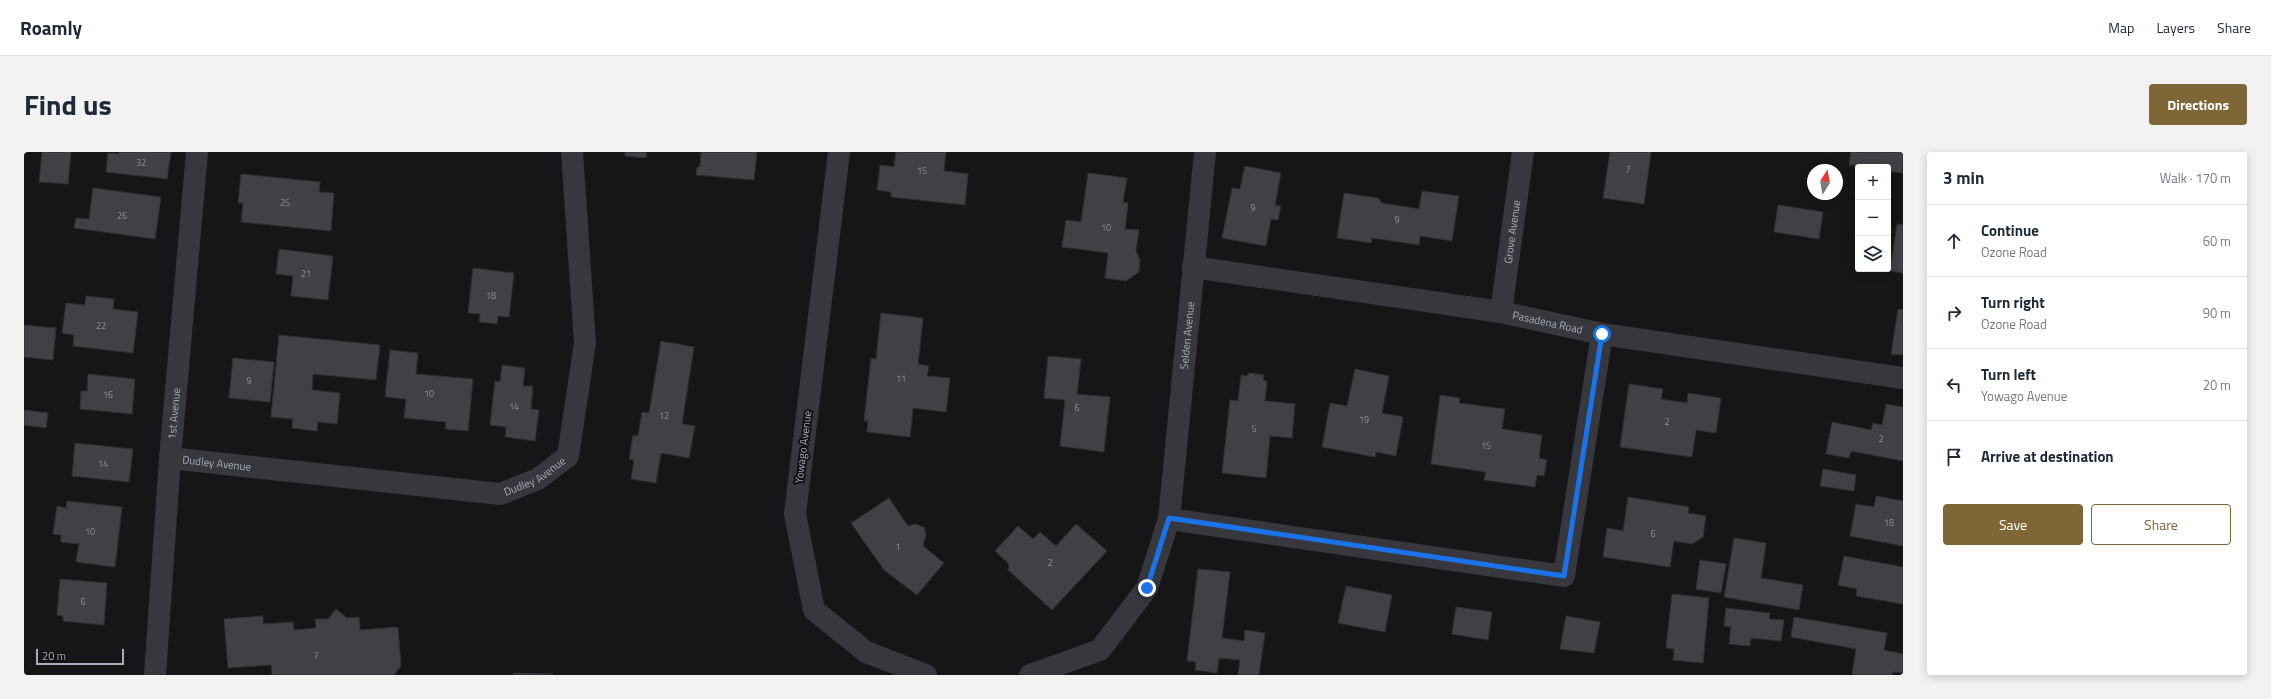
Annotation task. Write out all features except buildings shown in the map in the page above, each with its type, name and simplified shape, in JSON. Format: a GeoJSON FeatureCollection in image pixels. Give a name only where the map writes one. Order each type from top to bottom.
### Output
{"type":"FeatureCollection","features":[{"type":"Feature","properties":{"kind":"street","name":"1st Avenue"},"geometry":{"type":"LineString","coordinates":[[155,675],[170,458],[197,152]]}},
{"type":"Feature","properties":{"kind":"street","name":"Dudley Avenue"},"geometry":{"type":"LineString","coordinates":[[170,458],[500,494],[538,479],[568,456],[585,343],[572,152]]}},
{"type":"Feature","properties":{"kind":"street","name":"Yowago Avenue"},"geometry":{"type":"LineString","coordinates":[[839,152],[795,514],[814,610],[866,652],[926,675]]}},
{"type":"Feature","properties":{"kind":"street","name":"Selden Avenue"},"geometry":{"type":"LineString","coordinates":[[1169,518],[1205,152]]}},
{"type":"Feature","properties":{"kind":"street","name":"Grove Avenue"},"geometry":{"type":"LineString","coordinates":[[1502,312],[1523,152]]}},
{"type":"Feature","properties":{"kind":"street","name":"Pasadena Road"},"geometry":{"type":"LineString","coordinates":[[1193,267],[1502,312],[1602,334],[1903,378]]}},
{"type":"Feature","properties":{"kind":"street"},"geometry":{"type":"LineString","coordinates":[[1030,675],[1100,650],[1147,588],[1169,518],[1564,576],[1602,334]]}},
{"type":"Feature","properties":{"kind":"route"},"geometry":{"type":"LineString","coordinates":[[1147,588],[1169,518],[1564,576],[1602,334]]}}]}
